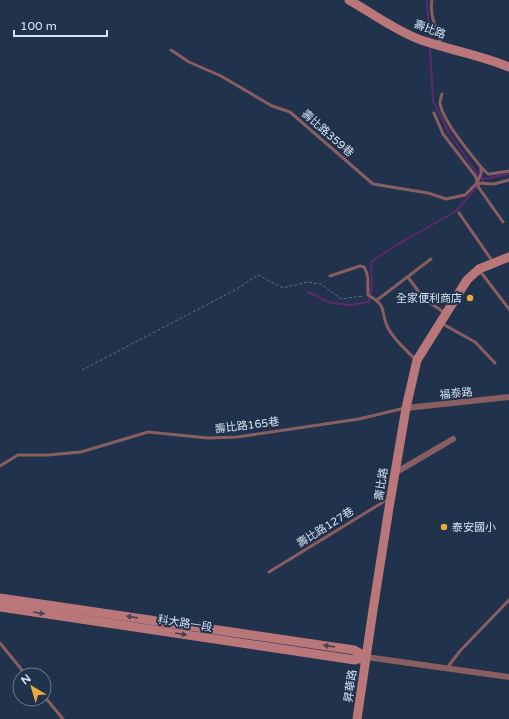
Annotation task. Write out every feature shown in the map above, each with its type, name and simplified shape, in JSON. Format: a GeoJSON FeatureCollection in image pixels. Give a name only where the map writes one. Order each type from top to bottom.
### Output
{"type":"FeatureCollection","features":[{"type":"Feature","properties":{"kind":"street","name":"壽比路"},"geometry":{"type":"LineString","coordinates":[[349,0],[420,40],[494,61],[509,67]]}},
{"type":"Feature","properties":{"kind":"street","name":"壽比路"},"geometry":{"type":"LineString","coordinates":[[366,657],[406,408],[417,360],[447,314],[456,295],[467,280],[479,270],[509,257]]}},
{"type":"Feature","properties":{"kind":"street","name":"福泰路"},"geometry":{"type":"LineString","coordinates":[[406,408],[509,397]]}},
{"type":"Feature","properties":{"kind":"street"},"geometry":{"type":"LineString","coordinates":[[395,473],[453,439]]}},
{"type":"Feature","properties":{"kind":"street"},"geometry":{"type":"LineString","coordinates":[[0,598],[354,650],[366,657],[509,677]]}},
{"type":"Feature","properties":{"kind":"street","name":"科大路一段"},"geometry":{"type":"LineString","coordinates":[[0,607],[355,660],[366,657]]}},
{"type":"Feature","properties":{"kind":"street","name":"昇華路"},"geometry":{"type":"LineString","coordinates":[[357,719],[366,657]]}},
{"type":"Feature","properties":{"kind":"lane"},"geometry":{"type":"LineString","coordinates":[[432,0],[431,4],[433,18],[441,46]]}},
{"type":"Feature","properties":{"kind":"lane","name":"壽比路359巷"},"geometry":{"type":"LineString","coordinates":[[171,50],[189,62],[221,76],[272,106],[290,112],[373,184],[428,193],[446,199],[464,195],[477,183],[481,174],[481,167]]}},
{"type":"Feature","properties":{"kind":"lane"},"geometry":{"type":"LineString","coordinates":[[442,94],[440,102],[442,109],[456,136],[481,167],[488,174],[509,171]]}},
{"type":"Feature","properties":{"kind":"lane"},"geometry":{"type":"LineString","coordinates":[[434,113],[443,134],[476,177],[478,188],[503,222]]}},
{"type":"Feature","properties":{"kind":"lane"},"geometry":{"type":"LineString","coordinates":[[477,183],[494,184],[509,180]]}},
{"type":"Feature","properties":{"kind":"lane"},"geometry":{"type":"LineString","coordinates":[[459,213],[494,263]]}},
{"type":"Feature","properties":{"kind":"lane"},"geometry":{"type":"LineString","coordinates":[[377,300],[431,259]]}},
{"type":"Feature","properties":{"kind":"lane"},"geometry":{"type":"LineString","coordinates":[[330,276],[360,266],[364,267],[368,274],[368,295],[382,305],[388,328],[402,346],[417,360]]}},
{"type":"Feature","properties":{"kind":"lane"},"geometry":{"type":"LineString","coordinates":[[479,270],[509,309]]}},
{"type":"Feature","properties":{"kind":"lane"},"geometry":{"type":"LineString","coordinates":[[408,277],[424,299],[447,314]]}},
{"type":"Feature","properties":{"kind":"lane"},"geometry":{"type":"LineString","coordinates":[[441,323],[475,342],[495,363]]}},
{"type":"Feature","properties":{"kind":"lane","name":"壽比路165巷"},"geometry":{"type":"LineString","coordinates":[[0,466],[18,455],[54,455],[82,452],[148,432],[208,438],[237,437],[359,418],[406,408]]}},
{"type":"Feature","properties":{"kind":"lane","name":"壽比路127巷"},"geometry":{"type":"LineString","coordinates":[[269,572],[391,497]]}},
{"type":"Feature","properties":{"kind":"lane"},"geometry":{"type":"LineString","coordinates":[[447,668],[460,651],[509,600]]}},
{"type":"Feature","properties":{"kind":"lane"},"geometry":{"type":"LineString","coordinates":[[0,643],[20,667]]}},
{"type":"Feature","properties":{"kind":"lane"},"geometry":{"type":"LineString","coordinates":[[52,706],[62,719]]}},
{"type":"Feature","properties":{"kind":"path"},"geometry":{"type":"LineString","coordinates":[[82,370],[235,290],[258,275],[284,288],[307,282],[321,284],[341,299],[368,295]]}},
{"type":"Feature","properties":{"kind":"waterway"},"geometry":{"type":"LineString","coordinates":[[428,0],[430,39]]}},
{"type":"Feature","properties":{"kind":"waterway"},"geometry":{"type":"LineString","coordinates":[[430,46],[433,101],[449,133],[479,176],[484,179]]}},
{"type":"Feature","properties":{"kind":"waterway"},"geometry":{"type":"LineString","coordinates":[[484,179],[509,174]]}},
{"type":"Feature","properties":{"kind":"waterway"},"geometry":{"type":"LineString","coordinates":[[308,292],[331,303],[350,305],[369,302],[372,283],[371,262],[395,246],[456,211],[484,179]]}},
{"type":"Feature","properties":{"kind":"place","name":"全家便利商店"},"geometry":{"type":"Point","coordinates":[470,298]}},
{"type":"Feature","properties":{"kind":"place","name":"泰安國小"},"geometry":{"type":"Point","coordinates":[444,527]}}]}
